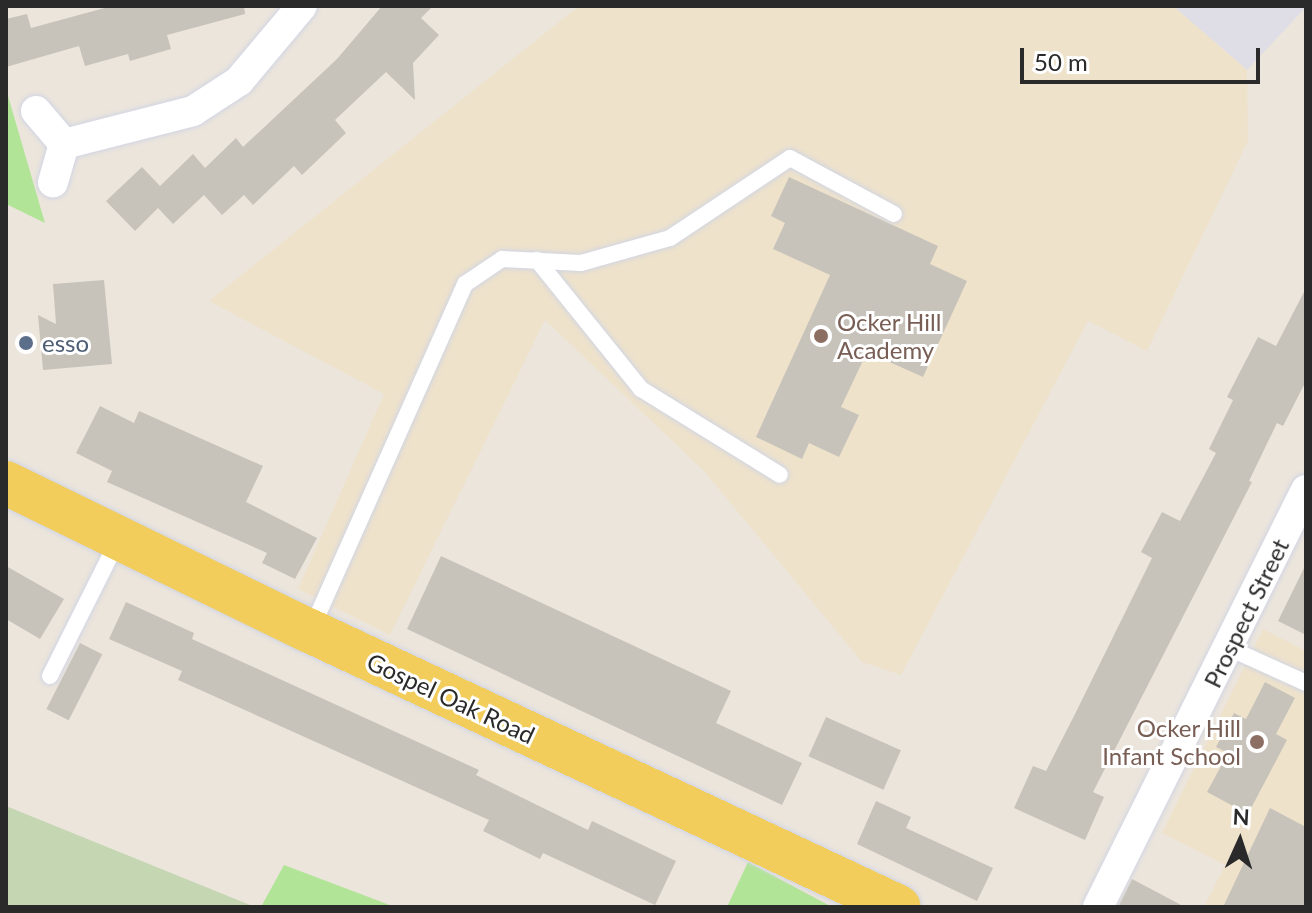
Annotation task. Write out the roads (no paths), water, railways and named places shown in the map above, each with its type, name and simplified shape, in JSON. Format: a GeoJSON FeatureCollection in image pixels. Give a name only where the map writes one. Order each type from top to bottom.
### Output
{"type":"FeatureCollection","features":[{"type":"Feature","properties":{"kind":"main road","name":"Gospel Oak Road"},"geometry":{"type":"LineString","coordinates":[[6,483],[310,631],[899,907]]}},
{"type":"Feature","properties":{"kind":"street"},"geometry":{"type":"LineString","coordinates":[[64,144],[193,111],[239,81],[302,6]]}},
{"type":"Feature","properties":{"kind":"street"},"geometry":{"type":"LineString","coordinates":[[36,111],[64,144]]}},
{"type":"Feature","properties":{"kind":"street"},"geometry":{"type":"LineString","coordinates":[[53,182],[64,144]]}},
{"type":"Feature","properties":{"kind":"street","name":"Prospect Street"},"geometry":{"type":"LineString","coordinates":[[1098,907],[1306,490]]}},
{"type":"Feature","properties":{"kind":"lane"},"geometry":{"type":"LineString","coordinates":[[310,631],[465,284],[502,259],[581,263],[670,238],[790,158],[894,214]]}},
{"type":"Feature","properties":{"kind":"lane"},"geometry":{"type":"LineString","coordinates":[[537,260],[641,389],[780,475]]}},
{"type":"Feature","properties":{"kind":"lane"},"geometry":{"type":"LineString","coordinates":[[50,676],[119,538]]}},
{"type":"Feature","properties":{"kind":"lane"},"geometry":{"type":"LineString","coordinates":[[1229,648],[1306,683]]}},
{"type":"Feature","properties":{"kind":"place","name":"Ocker Hill Academy"},"geometry":{"type":"Point","coordinates":[821,336]}},
{"type":"Feature","properties":{"kind":"place","name":"esso"},"geometry":{"type":"Point","coordinates":[26,343]}},
{"type":"Feature","properties":{"kind":"place","name":"Ocker Hill Infant School"},"geometry":{"type":"Point","coordinates":[1257,742]}}]}
